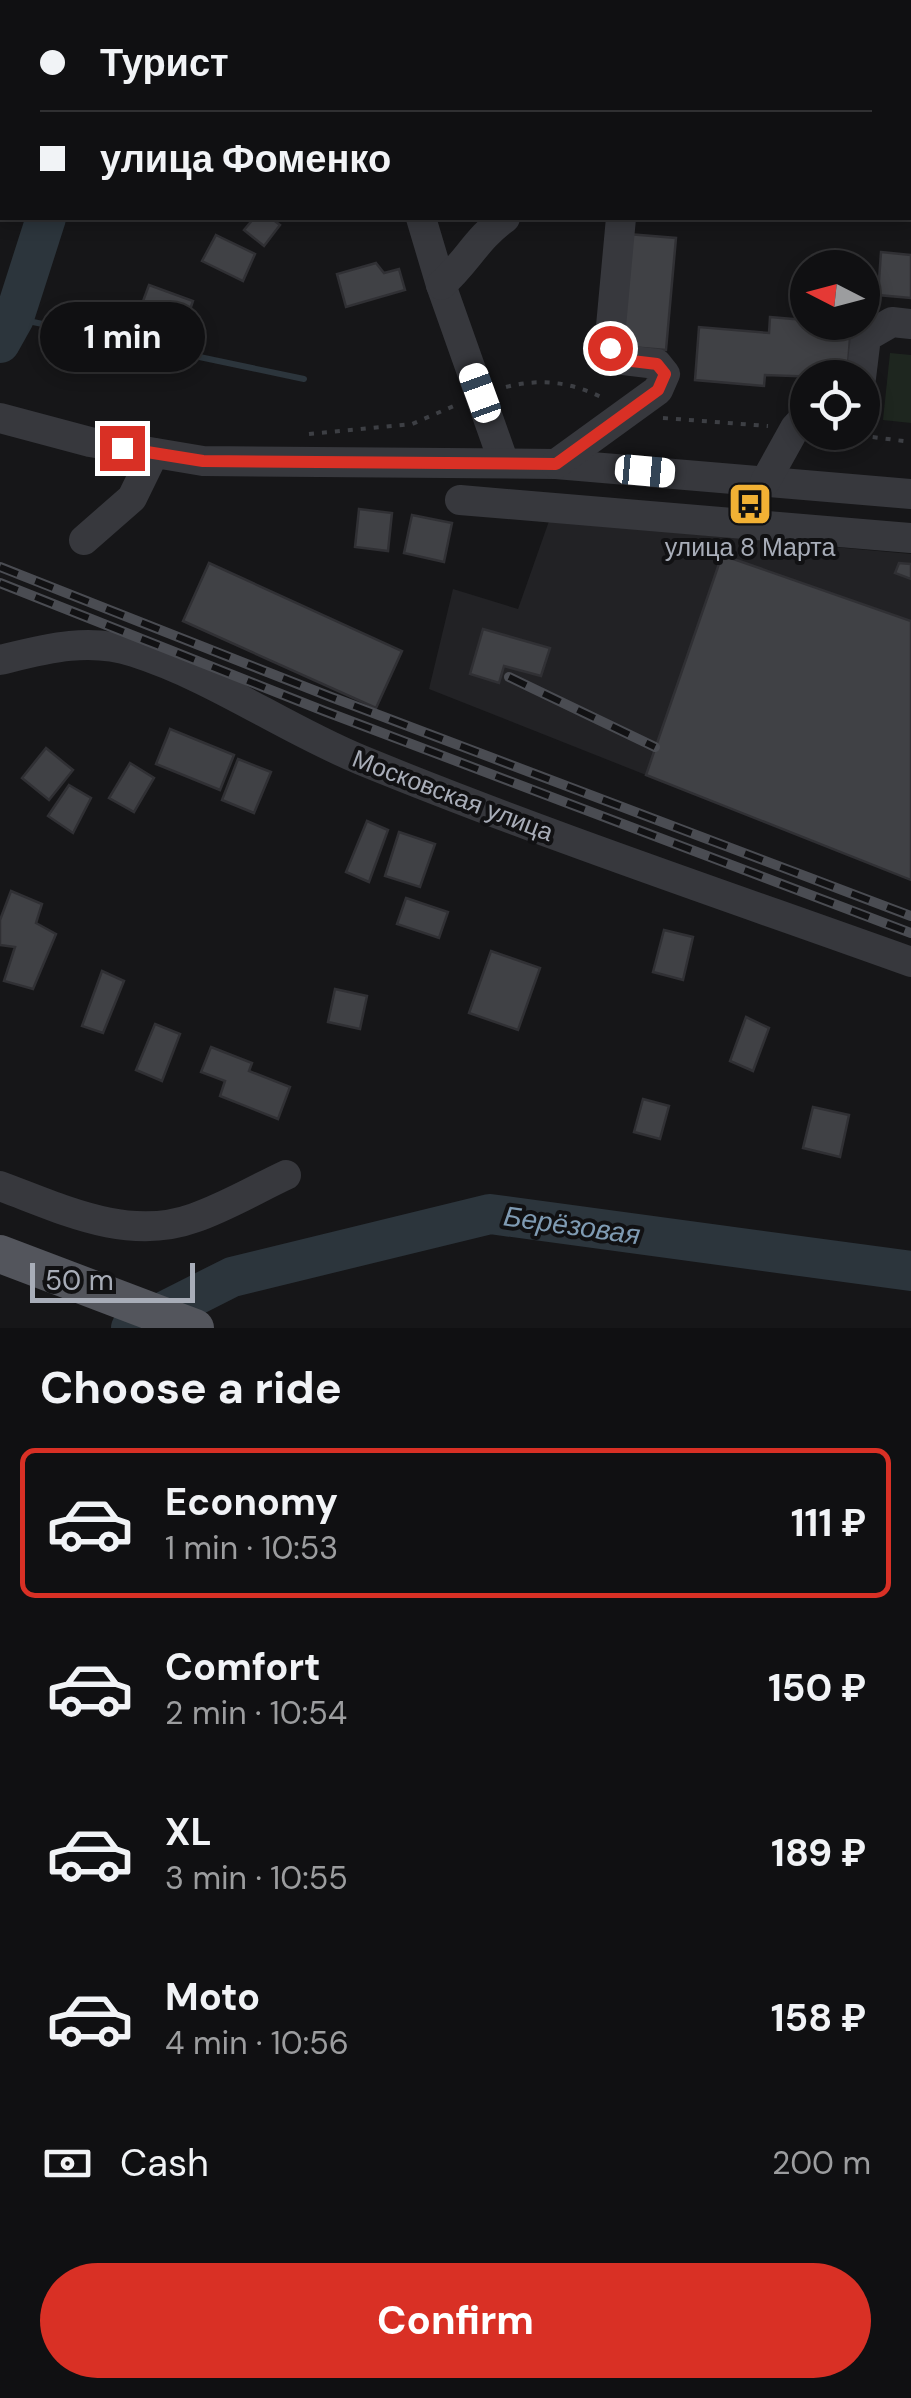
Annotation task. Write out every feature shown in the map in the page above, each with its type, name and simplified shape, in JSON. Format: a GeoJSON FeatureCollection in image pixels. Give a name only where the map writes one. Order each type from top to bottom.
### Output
{"type":"FeatureCollection","features":[{"type":"Feature","properties":{"kind":"main road"},"geometry":{"type":"LineString","coordinates":[[0,1254],[195,1328]]}},
{"type":"Feature","properties":{"kind":"street"},"geometry":{"type":"LineString","coordinates":[[423,220],[441,285],[504,463]]}},
{"type":"Feature","properties":{"kind":"street"},"geometry":{"type":"LineString","coordinates":[[441,285],[458,270],[481,236],[502,220]]}},
{"type":"Feature","properties":{"kind":"street"},"geometry":{"type":"LineString","coordinates":[[556,464],[658,390],[665,374],[657,364],[615,359],[610,348],[621,220]]}},
{"type":"Feature","properties":{"kind":"street"},"geometry":{"type":"LineString","coordinates":[[863,360],[866,337],[892,322],[911,324]]}},
{"type":"Feature","properties":{"kind":"street"},"geometry":{"type":"LineString","coordinates":[[0,418],[90,442],[203,461],[556,464],[911,494]]}},
{"type":"Feature","properties":{"kind":"street"},"geometry":{"type":"LineString","coordinates":[[764,482],[790,437]]}},
{"type":"Feature","properties":{"kind":"street"},"geometry":{"type":"LineString","coordinates":[[84,540],[132,498],[154,454]]}},
{"type":"Feature","properties":{"kind":"street"},"geometry":{"type":"LineString","coordinates":[[460,500],[911,538]]}},
{"type":"Feature","properties":{"kind":"street","name":"Московская улица"},"geometry":{"type":"LineString","coordinates":[[0,660],[68,644],[132,651],[221,687],[322,744],[488,812],[911,962]]}},
{"type":"Feature","properties":{"kind":"street"},"geometry":{"type":"LineString","coordinates":[[0,1186],[93,1221],[142,1228],[192,1220],[286,1175]]}},
{"type":"Feature","properties":{"kind":"path"},"geometry":{"type":"LineString","coordinates":[[308,434],[412,424],[480,393]]}},
{"type":"Feature","properties":{"kind":"path"},"geometry":{"type":"LineString","coordinates":[[880,438],[911,442]]}},
{"type":"Feature","properties":{"kind":"shaded area"},"geometry":{"type":"Polygon","coordinates":[[[890,353],[911,355],[911,423],[883,420],[890,353]]]}},
{"type":"Feature","properties":{"kind":"shaded area"},"geometry":{"type":"Polygon","coordinates":[[[549,521],[911,554],[911,880],[429,689],[453,589],[518,609],[549,521]]]}},
{"type":"Feature","properties":{"kind":"building"},"geometry":{"type":"Polygon","coordinates":[[[252,220],[274,220],[280,225],[264,246],[244,230],[252,220]]]}},
{"type":"Feature","properties":{"kind":"building"},"geometry":{"type":"Polygon","coordinates":[[[628,234],[676,238],[666,350],[618,346],[628,234]]]}},
{"type":"Feature","properties":{"kind":"building"},"geometry":{"type":"Polygon","coordinates":[[[216,235],[255,254],[243,281],[202,261],[216,235]]]}},
{"type":"Feature","properties":{"kind":"building"},"geometry":{"type":"Polygon","coordinates":[[[881,252],[911,255],[911,298],[880,295],[881,252]]]}},
{"type":"Feature","properties":{"kind":"building"},"geometry":{"type":"Polygon","coordinates":[[[376,263],[384,273],[399,269],[405,290],[346,307],[337,274],[376,263]]]}},
{"type":"Feature","properties":{"kind":"building"},"geometry":{"type":"Polygon","coordinates":[[[149,285],[193,301],[181,336],[136,320],[149,285]]]}},
{"type":"Feature","properties":{"kind":"building"},"geometry":{"type":"Polygon","coordinates":[[[770,317],[790,319],[790,340],[850,340],[848,360],[790,360],[790,376],[765,375],[764,386],[695,380],[699,327],[769,333],[770,317]]]}},
{"type":"Feature","properties":{"kind":"building"},"geometry":{"type":"Polygon","coordinates":[[[359,509],[392,513],[388,551],[355,547],[359,509]]]}},
{"type":"Feature","properties":{"kind":"building"},"geometry":{"type":"Polygon","coordinates":[[[412,515],[452,523],[444,562],[404,553],[412,515]]]}},
{"type":"Feature","properties":{"kind":"building"},"geometry":{"type":"Polygon","coordinates":[[[722,555],[911,621],[911,880],[646,775],[722,555]]]}},
{"type":"Feature","properties":{"kind":"building"},"geometry":{"type":"Polygon","coordinates":[[[209,563],[402,651],[376,708],[183,621],[209,563]]]}},
{"type":"Feature","properties":{"kind":"building"},"geometry":{"type":"Polygon","coordinates":[[[899,563],[911,564],[911,579],[895,573],[899,563]]]}},
{"type":"Feature","properties":{"kind":"building"},"geometry":{"type":"Polygon","coordinates":[[[483,629],[550,648],[541,676],[504,666],[499,683],[470,674],[483,629]]]}},
{"type":"Feature","properties":{"kind":"building"},"geometry":{"type":"Polygon","coordinates":[[[170,729],[234,755],[220,790],[156,764],[170,729]]]}},
{"type":"Feature","properties":{"kind":"building"},"geometry":{"type":"Polygon","coordinates":[[[46,748],[73,770],[49,800],[22,778],[46,748]]]}},
{"type":"Feature","properties":{"kind":"building"},"geometry":{"type":"Polygon","coordinates":[[[238,759],[271,772],[254,813],[222,800],[238,759]]]}},
{"type":"Feature","properties":{"kind":"building"},"geometry":{"type":"Polygon","coordinates":[[[130,763],[154,778],[134,812],[109,798],[130,763]]]}},
{"type":"Feature","properties":{"kind":"building"},"geometry":{"type":"Polygon","coordinates":[[[69,785],[91,798],[73,833],[48,816],[69,785]]]}},
{"type":"Feature","properties":{"kind":"building"},"geometry":{"type":"Polygon","coordinates":[[[367,821],[388,830],[369,882],[346,872],[367,821]]]}},
{"type":"Feature","properties":{"kind":"building"},"geometry":{"type":"Polygon","coordinates":[[[399,832],[435,844],[420,887],[385,876],[399,832]]]}},
{"type":"Feature","properties":{"kind":"building"},"geometry":{"type":"Polygon","coordinates":[[[11,891],[42,904],[36,923],[56,934],[33,989],[4,981],[15,947],[0,945],[0,920],[11,891]]]}},
{"type":"Feature","properties":{"kind":"building"},"geometry":{"type":"Polygon","coordinates":[[[406,898],[448,912],[439,938],[397,924],[406,898]]]}},
{"type":"Feature","properties":{"kind":"building"},"geometry":{"type":"Polygon","coordinates":[[[664,930],[693,937],[683,980],[653,972],[664,930]]]}},
{"type":"Feature","properties":{"kind":"building"},"geometry":{"type":"Polygon","coordinates":[[[491,951],[540,968],[518,1030],[469,1013],[491,951]]]}},
{"type":"Feature","properties":{"kind":"building"},"geometry":{"type":"Polygon","coordinates":[[[102,971],[124,981],[103,1033],[82,1026],[102,971]]]}},
{"type":"Feature","properties":{"kind":"building"},"geometry":{"type":"Polygon","coordinates":[[[335,989],[367,996],[360,1029],[328,1022],[335,989]]]}},
{"type":"Feature","properties":{"kind":"building"},"geometry":{"type":"Polygon","coordinates":[[[746,1017],[769,1028],[753,1071],[730,1061],[746,1017]]]}},
{"type":"Feature","properties":{"kind":"building"},"geometry":{"type":"Polygon","coordinates":[[[155,1024],[180,1034],[162,1081],[136,1070],[155,1024]]]}},
{"type":"Feature","properties":{"kind":"building"},"geometry":{"type":"Polygon","coordinates":[[[211,1047],[252,1063],[249,1071],[290,1087],[278,1119],[220,1096],[225,1081],[201,1072],[211,1047]]]}},
{"type":"Feature","properties":{"kind":"building"},"geometry":{"type":"Polygon","coordinates":[[[643,1099],[669,1106],[660,1139],[634,1132],[643,1099]]]}},
{"type":"Feature","properties":{"kind":"building"},"geometry":{"type":"Polygon","coordinates":[[[813,1107],[849,1115],[840,1157],[803,1148],[813,1107]]]}},
{"type":"Feature","properties":{"kind":"waterway"},"geometry":{"type":"LineString","coordinates":[[0,343],[14,318],[45,220]]}},
{"type":"Feature","properties":{"kind":"waterway"},"geometry":{"type":"LineString","coordinates":[[14,318],[304,379]]}},
{"type":"Feature","properties":{"kind":"waterway","name":"Берёзовая"},"geometry":{"type":"LineString","coordinates":[[131,1328],[232,1277],[490,1214],[911,1271]]}},
{"type":"Feature","properties":{"kind":"railway"},"geometry":{"type":"LineString","coordinates":[[0,567],[911,916]]}},
{"type":"Feature","properties":{"kind":"railway"},"geometry":{"type":"LineString","coordinates":[[0,583],[324,711],[911,933]]}},
{"type":"Feature","properties":{"kind":"railway"},"geometry":{"type":"LineString","coordinates":[[509,677],[655,747]]}},
{"type":"Feature","properties":{"kind":"place","name":"улица 8 Марта"},"geometry":{"type":"Point","coordinates":[750,504]}},
{"type":"Feature","properties":{"kind":"route"},"geometry":{"type":"LineString","coordinates":[[122,448],[203,461],[556,464],[658,390],[665,374],[657,364],[615,359],[610,348]]}}]}
